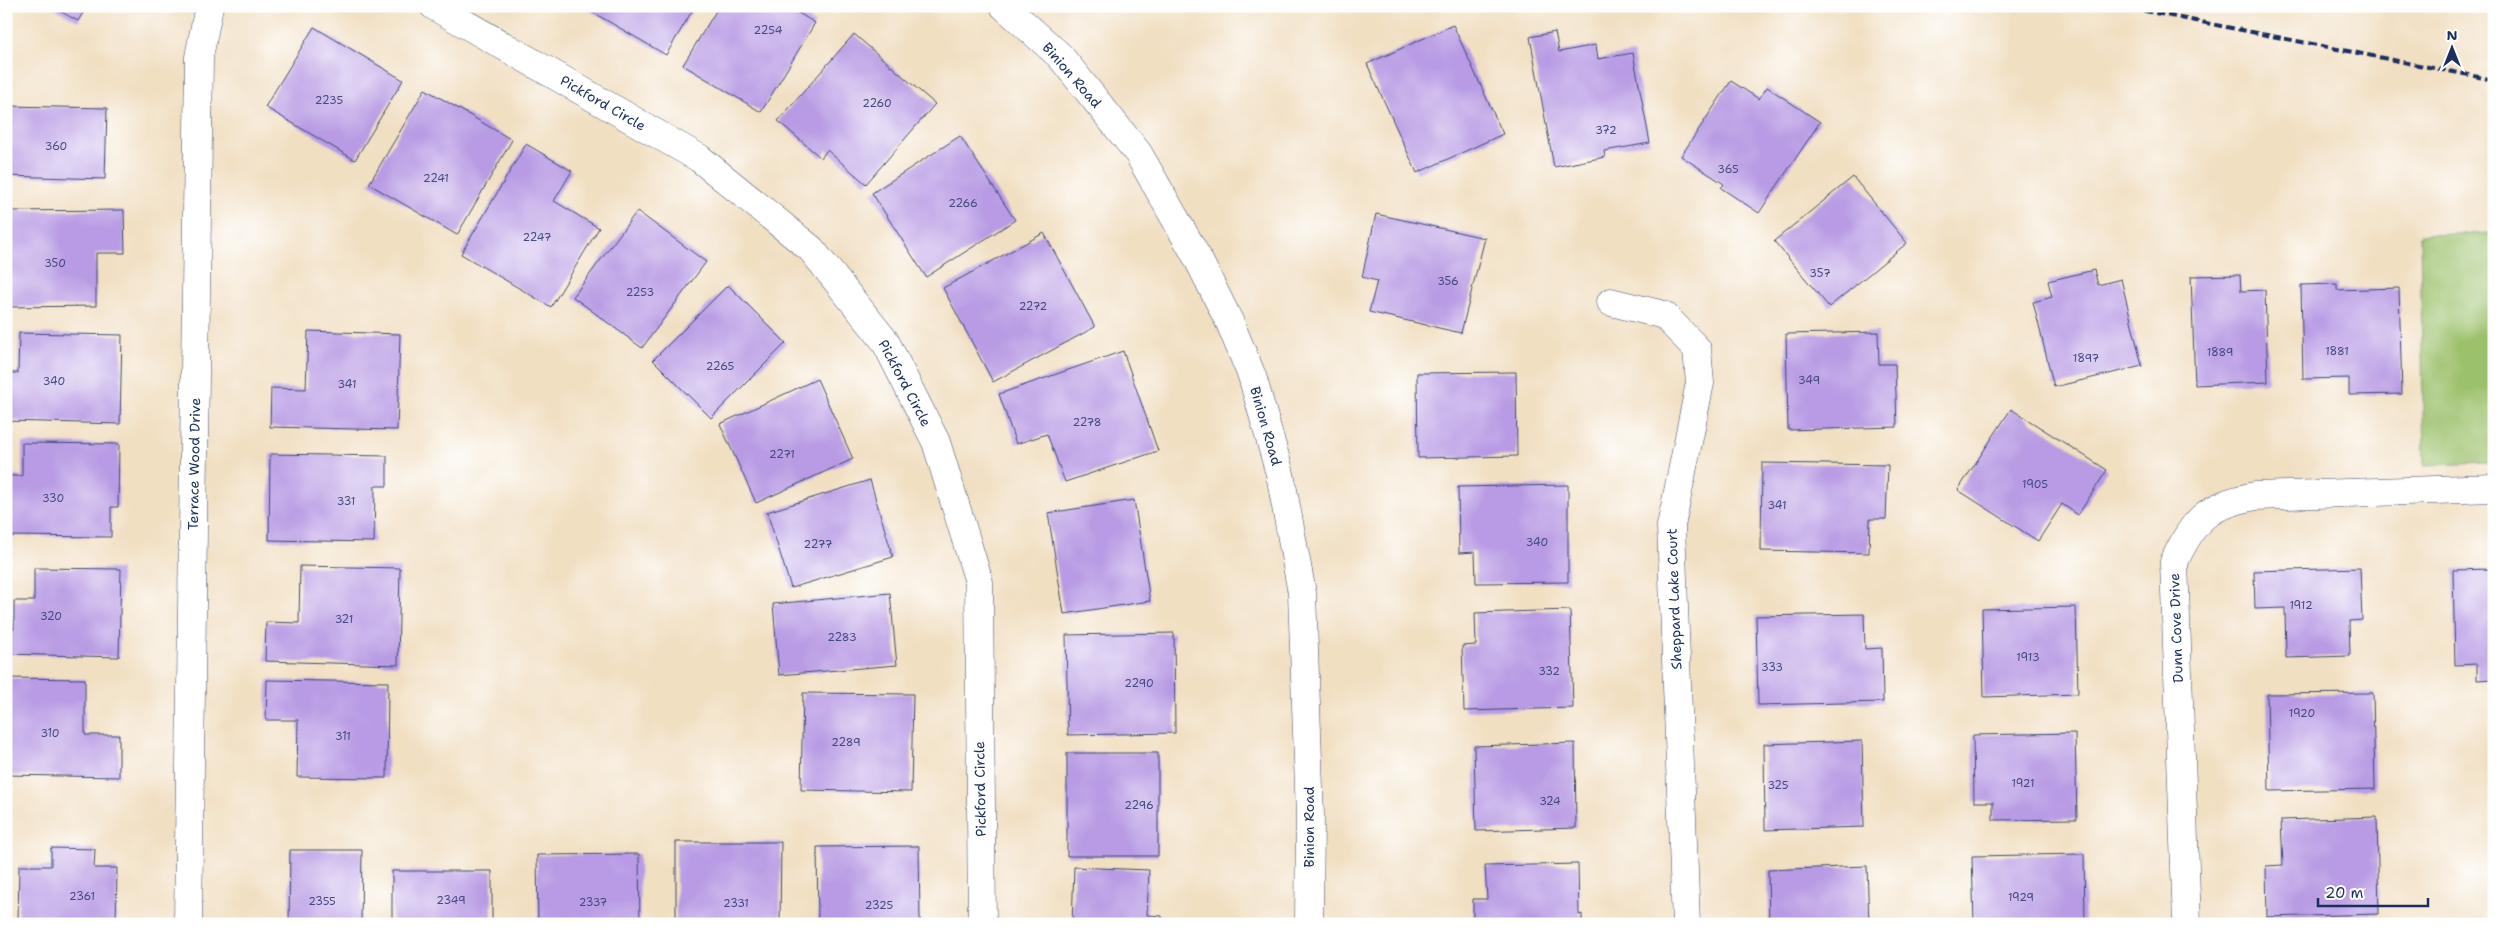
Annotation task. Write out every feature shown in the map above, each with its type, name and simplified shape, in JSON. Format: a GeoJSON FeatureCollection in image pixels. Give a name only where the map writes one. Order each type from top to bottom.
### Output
{"type":"FeatureCollection","features":[{"type":"Feature","properties":{"kind":"street","name":"Terrace Wood Drive"},"geometry":{"type":"LineString","coordinates":[[188,924],[199,57],[209,6]]}},
{"type":"Feature","properties":{"kind":"street","name":"Pickford Circle"},"geometry":{"type":"LineString","coordinates":[[434,6],[699,158],[812,250],[885,341],[936,442],[979,582],[982,924]]}},
{"type":"Feature","properties":{"kind":"street","name":"Binion Road"},"geometry":{"type":"LineString","coordinates":[[1004,6],[1060,56],[1138,152],[1197,257],[1230,323],[1252,376],[1280,474],[1302,593],[1310,816],[1309,924]]}},
{"type":"Feature","properties":{"kind":"street","name":"Sheppard Lake Court"},"geometry":{"type":"LineString","coordinates":[[1611,302],[1664,315],[1697,349],[1700,383],[1671,526],[1686,924]]}},
{"type":"Feature","properties":{"kind":"street","name":"Dunn Cove Drive"},"geometry":{"type":"LineString","coordinates":[[2187,924],[2174,562],[2186,536],[2202,515],[2227,502],[2255,496],[2494,488]]}},
{"type":"Feature","properties":{"kind":"green space"},"geometry":{"type":"Polygon","coordinates":[[[2494,233],[2494,463],[2424,465],[2420,235],[2494,233]]]}},
{"type":"Feature","properties":{"kind":"building"},"geometry":{"type":"Polygon","coordinates":[[[55,6],[87,6],[78,21],[54,8],[55,6]]]}},
{"type":"Feature","properties":{"kind":"building"},"geometry":{"type":"Polygon","coordinates":[[[582,6],[695,6],[666,55],[582,6]]]}},
{"type":"Feature","properties":{"kind":"building"},"geometry":{"type":"Polygon","coordinates":[[[719,6],[787,6],[815,23],[761,112],[683,65],[719,6]]]}},
{"type":"Feature","properties":{"kind":"building"},"geometry":{"type":"Polygon","coordinates":[[[1453,25],[1503,134],[1417,173],[1367,64],[1453,25]]]}},
{"type":"Feature","properties":{"kind":"building"},"geometry":{"type":"Polygon","coordinates":[[[314,27],[403,80],[355,160],[265,107],[314,27]]]}},
{"type":"Feature","properties":{"kind":"building"},"geometry":{"type":"Polygon","coordinates":[[[1555,32],[1559,52],[1596,45],[1598,59],[1633,53],[1650,143],[1604,151],[1605,157],[1554,167],[1530,37],[1555,32]]]}},
{"type":"Feature","properties":{"kind":"building"},"geometry":{"type":"Polygon","coordinates":[[[854,34],[935,104],[866,184],[827,150],[821,158],[778,121],[854,34]]]}},
{"type":"Feature","properties":{"kind":"building"},"geometry":{"type":"Polygon","coordinates":[[[1731,81],[1759,99],[1767,87],[1820,122],[1759,213],[1721,188],[1724,184],[1681,156],[1731,81]]]}},
{"type":"Feature","properties":{"kind":"building"},"geometry":{"type":"Polygon","coordinates":[[[425,89],[512,140],[457,235],[369,184],[425,89]]]}},
{"type":"Feature","properties":{"kind":"building"},"geometry":{"type":"Polygon","coordinates":[[[7,106],[107,108],[105,179],[6,176],[7,106]]]}},
{"type":"Feature","properties":{"kind":"building"},"geometry":{"type":"Polygon","coordinates":[[[960,136],[1015,220],[926,277],[872,193],[960,136]]]}},
{"type":"Feature","properties":{"kind":"building"},"geometry":{"type":"Polygon","coordinates":[[[526,144],[572,171],[554,201],[599,228],[551,307],[461,254],[526,144]]]}},
{"type":"Feature","properties":{"kind":"building"},"geometry":{"type":"Polygon","coordinates":[[[1853,177],[1907,243],[1829,307],[1774,241],[1853,177]]]}},
{"type":"Feature","properties":{"kind":"building"},"geometry":{"type":"Polygon","coordinates":[[[124,210],[125,253],[96,253],[96,306],[6,307],[6,211],[124,210]]]}},
{"type":"Feature","properties":{"kind":"building"},"geometry":{"type":"Polygon","coordinates":[[[637,211],[706,262],[642,348],[573,297],[637,211]]]}},
{"type":"Feature","properties":{"kind":"building"},"geometry":{"type":"Polygon","coordinates":[[[1376,214],[1485,238],[1461,333],[1369,312],[1377,281],[1362,277],[1376,214]]]}},
{"type":"Feature","properties":{"kind":"building"},"geometry":{"type":"Polygon","coordinates":[[[1044,233],[1095,327],[993,382],[943,288],[1044,233]]]}},
{"type":"Feature","properties":{"kind":"building"},"geometry":{"type":"Polygon","coordinates":[[[2094,270],[2098,285],[2121,279],[2142,366],[2054,387],[2033,302],[2052,297],[2048,281],[2094,270]]]}},
{"type":"Feature","properties":{"kind":"building"},"geometry":{"type":"Polygon","coordinates":[[[2240,275],[2241,291],[2265,290],[2268,382],[2195,385],[2191,276],[2240,275]]]}},
{"type":"Feature","properties":{"kind":"building"},"geometry":{"type":"Polygon","coordinates":[[[2337,284],[2337,290],[2399,288],[2402,394],[2349,395],[2349,378],[2303,379],[2301,285],[2337,284]]]}},
{"type":"Feature","properties":{"kind":"building"},"geometry":{"type":"Polygon","coordinates":[[[728,285],[786,343],[711,418],[653,360],[728,285]]]}},
{"type":"Feature","properties":{"kind":"building"},"geometry":{"type":"Polygon","coordinates":[[[308,331],[400,334],[397,430],[270,427],[271,388],[306,389],[308,331]]]}},
{"type":"Feature","properties":{"kind":"building"},"geometry":{"type":"Polygon","coordinates":[[[1878,332],[1879,364],[1895,364],[1897,427],[1788,430],[1786,334],[1878,332]]]}},
{"type":"Feature","properties":{"kind":"building"},"geometry":{"type":"Polygon","coordinates":[[[19,333],[122,335],[120,424],[6,421],[6,373],[18,373],[19,333]]]}},
{"type":"Feature","properties":{"kind":"building"},"geometry":{"type":"Polygon","coordinates":[[[1123,351],[1158,451],[1065,482],[1047,434],[1016,444],[999,394],[1123,351]]]}},
{"type":"Feature","properties":{"kind":"building"},"geometry":{"type":"Polygon","coordinates":[[[1516,372],[1517,456],[1418,458],[1417,373],[1516,372]]]}},
{"type":"Feature","properties":{"kind":"building"},"geometry":{"type":"Polygon","coordinates":[[[817,379],[853,459],[756,503],[720,424],[817,379]]]}},
{"type":"Feature","properties":{"kind":"building"},"geometry":{"type":"Polygon","coordinates":[[[2011,409],[2107,470],[2078,515],[2062,504],[2038,541],[1958,490],[2011,409]]]}},
{"type":"Feature","properties":{"kind":"building"},"geometry":{"type":"Polygon","coordinates":[[[22,443],[119,444],[118,507],[111,507],[111,537],[6,536],[6,476],[22,476],[22,443]]]}},
{"type":"Feature","properties":{"kind":"building"},"geometry":{"type":"Polygon","coordinates":[[[270,454],[387,456],[387,486],[375,486],[374,542],[269,540],[270,454]]]}},
{"type":"Feature","properties":{"kind":"building"},"geometry":{"type":"Polygon","coordinates":[[[1762,463],[1888,465],[1886,519],[1870,519],[1869,553],[1761,551],[1762,463]]]}},
{"type":"Feature","properties":{"kind":"building"},"geometry":{"type":"Polygon","coordinates":[[[870,480],[893,557],[791,588],[767,512],[870,480]]]}},
{"type":"Feature","properties":{"kind":"building"},"geometry":{"type":"Polygon","coordinates":[[[1568,485],[1568,582],[1476,583],[1475,552],[1459,553],[1458,487],[1568,485]]]}},
{"type":"Feature","properties":{"kind":"building"},"geometry":{"type":"Polygon","coordinates":[[[1134,500],[1150,601],[1064,614],[1048,513],[1134,500]]]}},
{"type":"Feature","properties":{"kind":"building"},"geometry":{"type":"Polygon","coordinates":[[[300,566],[400,568],[398,665],[265,661],[266,622],[299,623],[300,566]]]}},
{"type":"Feature","properties":{"kind":"building"},"geometry":{"type":"Polygon","coordinates":[[[34,568],[121,569],[119,657],[6,654],[6,629],[14,629],[14,601],[34,601],[34,568]]]}},
{"type":"Feature","properties":{"kind":"building"},"geometry":{"type":"Polygon","coordinates":[[[2360,568],[2362,620],[2349,621],[2350,656],[2286,658],[2285,608],[2255,609],[2254,571],[2360,568]]]}},
{"type":"Feature","properties":{"kind":"building"},"geometry":{"type":"Polygon","coordinates":[[[2492,569],[2494,580],[2494,679],[2477,680],[2477,664],[2455,665],[2453,570],[2492,569]]]}},
{"type":"Feature","properties":{"kind":"building"},"geometry":{"type":"Polygon","coordinates":[[[890,593],[897,665],[779,675],[773,604],[890,593]]]}},
{"type":"Feature","properties":{"kind":"building"},"geometry":{"type":"Polygon","coordinates":[[[2076,607],[2078,694],[1984,697],[1982,609],[2076,607]]]}},
{"type":"Feature","properties":{"kind":"building"},"geometry":{"type":"Polygon","coordinates":[[[1570,610],[1573,708],[1464,711],[1462,646],[1476,645],[1475,613],[1570,610]]]}},
{"type":"Feature","properties":{"kind":"building"},"geometry":{"type":"Polygon","coordinates":[[[1864,614],[1865,649],[1882,648],[1883,702],[1758,705],[1756,616],[1864,614]]]}},
{"type":"Feature","properties":{"kind":"building"},"geometry":{"type":"Polygon","coordinates":[[[1174,633],[1175,733],[1068,735],[1066,635],[1174,633]]]}},
{"type":"Feature","properties":{"kind":"building"},"geometry":{"type":"Polygon","coordinates":[[[6,678],[85,679],[85,735],[119,735],[119,777],[6,775],[6,678]]]}},
{"type":"Feature","properties":{"kind":"building"},"geometry":{"type":"Polygon","coordinates":[[[267,680],[388,682],[387,778],[297,777],[298,720],[266,720],[267,680]]]}},
{"type":"Feature","properties":{"kind":"building"},"geometry":{"type":"Polygon","coordinates":[[[803,693],[913,694],[911,792],[801,790],[803,693]]]}},
{"type":"Feature","properties":{"kind":"building"},"geometry":{"type":"Polygon","coordinates":[[[2373,693],[2375,789],[2269,791],[2267,694],[2373,693]]]}},
{"type":"Feature","properties":{"kind":"building"},"geometry":{"type":"Polygon","coordinates":[[[2075,733],[2077,819],[1993,820],[1993,802],[1974,802],[1973,735],[2075,733]]]}},
{"type":"Feature","properties":{"kind":"building"},"geometry":{"type":"Polygon","coordinates":[[[1862,741],[1864,827],[1765,830],[1764,744],[1862,741]]]}},
{"type":"Feature","properties":{"kind":"building"},"geometry":{"type":"Polygon","coordinates":[[[1575,743],[1576,828],[1476,831],[1474,746],[1575,743]]]}},
{"type":"Feature","properties":{"kind":"building"},"geometry":{"type":"Polygon","coordinates":[[[1067,753],[1158,753],[1158,856],[1067,856],[1067,753]]]}},
{"type":"Feature","properties":{"kind":"building"},"geometry":{"type":"Polygon","coordinates":[[[2377,817],[2379,914],[2267,917],[2266,866],[2283,865],[2281,820],[2377,817]]]}},
{"type":"Feature","properties":{"kind":"building"},"geometry":{"type":"Polygon","coordinates":[[[676,842],[781,842],[780,924],[676,924],[676,842]]]}},
{"type":"Feature","properties":{"kind":"building"},"geometry":{"type":"Polygon","coordinates":[[[919,846],[920,924],[818,924],[817,847],[919,846]]]}},
{"type":"Feature","properties":{"kind":"building"},"geometry":{"type":"Polygon","coordinates":[[[51,848],[95,849],[94,868],[117,868],[116,924],[18,924],[19,866],[51,866],[51,848]]]}},
{"type":"Feature","properties":{"kind":"building"},"geometry":{"type":"Polygon","coordinates":[[[290,850],[362,850],[361,924],[289,924],[290,850]]]}},
{"type":"Feature","properties":{"kind":"building"},"geometry":{"type":"Polygon","coordinates":[[[639,854],[640,924],[538,924],[537,855],[639,854]]]}},
{"type":"Feature","properties":{"kind":"building"},"geometry":{"type":"Polygon","coordinates":[[[2084,854],[2085,924],[1974,924],[1972,856],[2084,854]]]}},
{"type":"Feature","properties":{"kind":"building"},"geometry":{"type":"Polygon","coordinates":[[[1578,864],[1579,915],[1582,914],[1582,924],[1473,924],[1473,899],[1487,899],[1485,866],[1578,864]]]}},
{"type":"Feature","properties":{"kind":"building"},"geometry":{"type":"Polygon","coordinates":[[[1867,866],[1869,924],[1769,924],[1768,870],[1867,866]]]}},
{"type":"Feature","properties":{"kind":"building"},"geometry":{"type":"Polygon","coordinates":[[[1074,867],[1149,870],[1147,915],[1162,916],[1162,924],[1072,924],[1074,867]]]}},
{"type":"Feature","properties":{"kind":"building"},"geometry":{"type":"Polygon","coordinates":[[[392,871],[492,871],[492,924],[392,924],[392,871]]]}},
{"type":"Feature","properties":{"kind":"railway"},"geometry":{"type":"LineString","coordinates":[[2120,6],[2494,80]]}}]}
